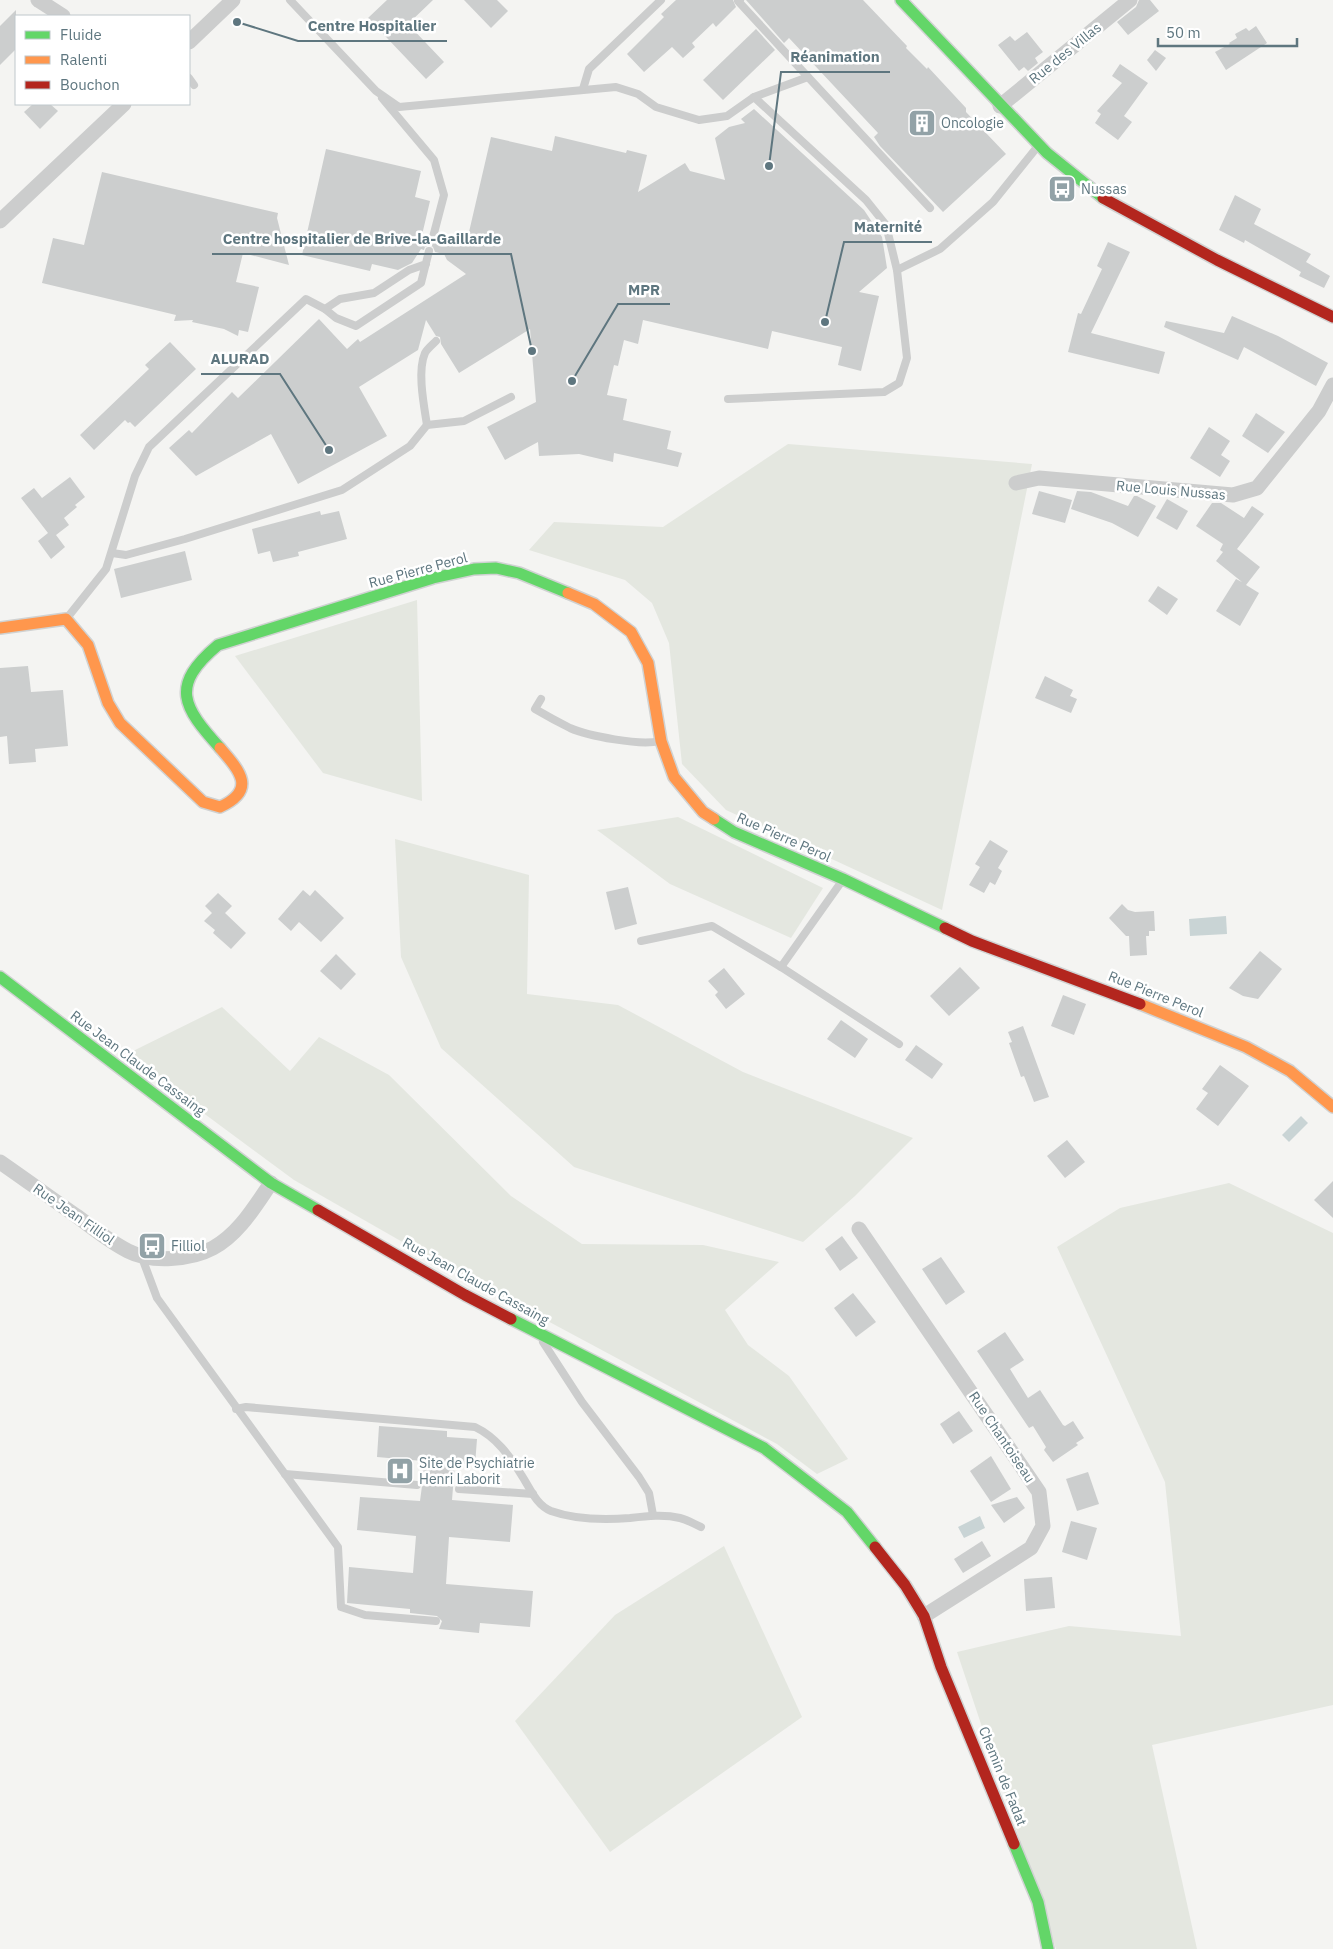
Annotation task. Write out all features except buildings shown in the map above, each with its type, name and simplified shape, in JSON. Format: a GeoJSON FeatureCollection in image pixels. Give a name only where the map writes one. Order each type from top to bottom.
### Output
{"type":"FeatureCollection","features":[{"type":"Feature","properties":{"kind":"street"},"geometry":{"type":"LineString","coordinates":[[38,0],[61,15]]}},
{"type":"Feature","properties":{"kind":"street"},"geometry":{"type":"LineString","coordinates":[[190,41],[233,0]]}},
{"type":"Feature","properties":{"kind":"street"},"geometry":{"type":"LineString","coordinates":[[901,0],[1000,106],[1047,153],[1101,197],[1217,260],[1333,317]]}},
{"type":"Feature","properties":{"kind":"street","name":"Rue des Villas"},"geometry":{"type":"LineString","coordinates":[[1000,106],[1130,0]]}},
{"type":"Feature","properties":{"kind":"street"},"geometry":{"type":"LineString","coordinates":[[0,221],[123,105]]}},
{"type":"Feature","properties":{"kind":"street","name":"Rue Louis Nussas"},"geometry":{"type":"LineString","coordinates":[[1016,483],[1039,478],[1234,495],[1257,488],[1319,412],[1333,385]]}},
{"type":"Feature","properties":{"kind":"street","name":"Rue Pierre Perol"},"geometry":{"type":"LineString","coordinates":[[66,618],[88,645],[108,703],[120,723],[203,802],[220,807],[233,801],[241,792],[242,778],[231,760],[197,722],[188,706],[186,690],[190,676],[202,658],[218,646],[433,578],[474,569],[496,568],[519,573],[545,583],[594,604],[632,632],[648,662],[661,741],[674,777],[703,812],[734,832],[843,880],[972,941],[1099,987],[1246,1047],[1290,1072],[1333,1107]]}},
{"type":"Feature","properties":{"kind":"street"},"geometry":{"type":"LineString","coordinates":[[0,628],[66,618]]}},
{"type":"Feature","properties":{"kind":"street","name":"Rue Jean Claude Cassaing"},"geometry":{"type":"LineString","coordinates":[[0,977],[271,1183],[465,1295],[764,1448],[847,1512],[905,1585],[924,1616]]}},
{"type":"Feature","properties":{"kind":"street","name":"Rue Jean Filliol"},"geometry":{"type":"LineString","coordinates":[[0,1162],[130,1252],[162,1259],[193,1256],[214,1248],[233,1233],[247,1218],[271,1183]]}},
{"type":"Feature","properties":{"kind":"street","name":"Rue Chantoiseau"},"geometry":{"type":"LineString","coordinates":[[859,1229],[1039,1492],[1043,1526],[1031,1548],[924,1616]]}},
{"type":"Feature","properties":{"kind":"street","name":"Chemin de Fadat"},"geometry":{"type":"LineString","coordinates":[[924,1616],[942,1667],[1038,1902],[1048,1949]]}},
{"type":"Feature","properties":{"kind":"lane"},"geometry":{"type":"LineString","coordinates":[[290,0],[376,91],[434,160],[444,195],[432,237]]}},
{"type":"Feature","properties":{"kind":"lane"},"geometry":{"type":"LineString","coordinates":[[583,89],[589,69],[661,0]]}},
{"type":"Feature","properties":{"kind":"lane"},"geometry":{"type":"LineString","coordinates":[[740,0],[738,1],[930,208]]}},
{"type":"Feature","properties":{"kind":"lane"},"geometry":{"type":"LineString","coordinates":[[376,91],[399,107],[616,87],[638,94],[656,107],[699,120],[727,116],[754,97],[808,77]]}},
{"type":"Feature","properties":{"kind":"lane"},"geometry":{"type":"LineString","coordinates":[[190,79],[194,85]]}},
{"type":"Feature","properties":{"kind":"lane"},"geometry":{"type":"LineString","coordinates":[[728,399],[884,392],[899,383],[907,358],[897,270],[886,225],[866,200],[754,97]]}},
{"type":"Feature","properties":{"kind":"lane"},"geometry":{"type":"LineString","coordinates":[[897,270],[940,249],[993,202],[1039,144]]}},
{"type":"Feature","properties":{"kind":"lane"},"geometry":{"type":"LineString","coordinates":[[66,618],[106,569],[135,476],[149,447],[306,299],[326,309],[336,318],[356,326],[421,283],[429,251]]}},
{"type":"Feature","properties":{"kind":"lane"},"geometry":{"type":"LineString","coordinates":[[326,309],[340,299],[374,293],[409,270],[426,264]]}},
{"type":"Feature","properties":{"kind":"lane"},"geometry":{"type":"LineString","coordinates":[[427,425],[422,391],[423,368],[425,352],[436,341]]}},
{"type":"Feature","properties":{"kind":"lane"},"geometry":{"type":"LineString","coordinates":[[112,553],[126,555],[342,490],[410,446],[427,425],[464,421],[511,397]]}},
{"type":"Feature","properties":{"kind":"lane"},"geometry":{"type":"LineString","coordinates":[[541,699],[535,710],[572,729],[613,739],[653,743],[661,741]]}},
{"type":"Feature","properties":{"kind":"lane"},"geometry":{"type":"LineString","coordinates":[[782,967],[843,880]]}},
{"type":"Feature","properties":{"kind":"lane"},"geometry":{"type":"LineString","coordinates":[[641,942],[712,926],[782,967],[899,1044]]}},
{"type":"Feature","properties":{"kind":"lane"},"geometry":{"type":"LineString","coordinates":[[141,1254],[156,1298],[236,1410],[338,1547],[342,1607],[365,1615],[436,1621]]}},
{"type":"Feature","properties":{"kind":"lane"},"geometry":{"type":"LineString","coordinates":[[536,1332],[582,1402],[640,1478],[649,1493],[653,1515]]}},
{"type":"Feature","properties":{"kind":"lane"},"geometry":{"type":"LineString","coordinates":[[236,1410],[246,1407],[475,1427],[484,1431],[504,1449],[541,1505],[549,1510],[580,1518],[602,1520],[653,1515],[678,1517],[701,1527]]}},
{"type":"Feature","properties":{"kind":"lane"},"geometry":{"type":"LineString","coordinates":[[285,1474],[417,1485]]}},
{"type":"Feature","properties":{"kind":"lane"},"geometry":{"type":"LineString","coordinates":[[458,1489],[533,1494]]}},
{"type":"Feature","properties":{"kind":"shaded area"},"geometry":{"type":"Polygon","coordinates":[[[788,444],[1032,464],[942,910],[726,810],[682,764],[669,643],[652,603],[625,580],[529,550],[554,522],[663,527],[788,444]]]}},
{"type":"Feature","properties":{"kind":"shaded area"},"geometry":{"type":"Polygon","coordinates":[[[417,600],[422,801],[323,773],[235,656],[417,600]]]}},
{"type":"Feature","properties":{"kind":"shaded area"},"geometry":{"type":"Polygon","coordinates":[[[678,817],[823,888],[791,938],[670,884],[597,830],[678,817]]]}},
{"type":"Feature","properties":{"kind":"shaded area"},"geometry":{"type":"Polygon","coordinates":[[[395,839],[529,875],[527,994],[618,1005],[743,1072],[913,1138],[855,1196],[803,1242],[574,1167],[441,1048],[401,957],[395,839]]]}},
{"type":"Feature","properties":{"kind":"shaded area"},"geometry":{"type":"Polygon","coordinates":[[[1226,916],[1227,934],[1190,936],[1189,919],[1226,916]]]}},
{"type":"Feature","properties":{"kind":"shaded area"},"geometry":{"type":"Polygon","coordinates":[[[222,1007],[290,1071],[319,1037],[389,1075],[511,1196],[582,1244],[703,1245],[779,1262],[725,1310],[748,1345],[789,1376],[848,1459],[817,1474],[777,1444],[434,1260],[294,1180],[125,1055],[222,1007]]]}},
{"type":"Feature","properties":{"kind":"shaded area"},"geometry":{"type":"Polygon","coordinates":[[[1301,1116],[1308,1123],[1289,1142],[1282,1135],[1301,1116]]]}},
{"type":"Feature","properties":{"kind":"shaded area"},"geometry":{"type":"Polygon","coordinates":[[[1229,1183],[1333,1233],[1333,1705],[1152,1745],[1197,1949],[1056,1949],[957,1652],[1069,1626],[1181,1636],[1165,1482],[1057,1247],[1120,1208],[1229,1183]]]}},
{"type":"Feature","properties":{"kind":"shaded area"},"geometry":{"type":"Polygon","coordinates":[[[980,1516],[985,1528],[964,1538],[958,1527],[980,1516]]]}},
{"type":"Feature","properties":{"kind":"shaded area"},"geometry":{"type":"Polygon","coordinates":[[[724,1546],[802,1717],[610,1852],[515,1721],[615,1615],[724,1546]]]}},
{"type":"Feature","properties":{"kind":"traffic: fast"},"geometry":{"type":"LineString","coordinates":[[901,0],[1047,153],[1103,198]]}},
{"type":"Feature","properties":{"kind":"traffic: fast"},"geometry":{"type":"LineString","coordinates":[[220,748],[197,720],[190,708],[187,696],[187,685],[192,673],[202,660],[218,645],[433,578],[474,569],[496,568],[519,573],[568,593]]}},
{"type":"Feature","properties":{"kind":"traffic: fast"},"geometry":{"type":"LineString","coordinates":[[714,819],[734,832],[843,879],[945,928]]}},
{"type":"Feature","properties":{"kind":"traffic: fast"},"geometry":{"type":"LineString","coordinates":[[0,977],[271,1183],[318,1210]]}},
{"type":"Feature","properties":{"kind":"traffic: fast"},"geometry":{"type":"LineString","coordinates":[[511,1319],[764,1448],[847,1512],[875,1547]]}},
{"type":"Feature","properties":{"kind":"traffic: fast"},"geometry":{"type":"LineString","coordinates":[[1014,1844],[1038,1902],[1048,1949]]}},
{"type":"Feature","properties":{"kind":"traffic: slow"},"geometry":{"type":"LineString","coordinates":[[568,593],[594,604],[631,632],[648,663],[661,741],[674,777],[703,812],[714,819]]}},
{"type":"Feature","properties":{"kind":"traffic: slow"},"geometry":{"type":"LineString","coordinates":[[0,628],[66,619],[88,645],[108,703],[120,723],[203,802],[220,807],[231,801],[242,787],[239,772],[220,748]]}},
{"type":"Feature","properties":{"kind":"traffic: slow"},"geometry":{"type":"LineString","coordinates":[[1140,1004],[1246,1047],[1290,1071],[1333,1107]]}},
{"type":"Feature","properties":{"kind":"traffic: jam"},"geometry":{"type":"LineString","coordinates":[[1103,198],[1217,260],[1333,317]]}},
{"type":"Feature","properties":{"kind":"traffic: jam"},"geometry":{"type":"LineString","coordinates":[[945,928],[972,941],[1140,1004]]}},
{"type":"Feature","properties":{"kind":"traffic: jam"},"geometry":{"type":"LineString","coordinates":[[318,1210],[465,1295],[511,1319]]}},
{"type":"Feature","properties":{"kind":"traffic: jam"},"geometry":{"type":"LineString","coordinates":[[875,1547],[905,1585],[924,1616],[941,1667],[1014,1844]]}},
{"type":"Feature","properties":{"kind":"place","name":"Centre Hospitalier"},"geometry":{"type":"Point","coordinates":[237,22]}},
{"type":"Feature","properties":{"kind":"place","name":"Oncologie"},"geometry":{"type":"Point","coordinates":[922,123]}},
{"type":"Feature","properties":{"kind":"place","name":"Réanimation"},"geometry":{"type":"Point","coordinates":[769,166]}},
{"type":"Feature","properties":{"kind":"place","name":"Nussas"},"geometry":{"type":"Point","coordinates":[1062,189]}},
{"type":"Feature","properties":{"kind":"place","name":"Maternité"},"geometry":{"type":"Point","coordinates":[825,322]}},
{"type":"Feature","properties":{"kind":"place","name":"Centre hospitalier de Brive-la-Gaillarde"},"geometry":{"type":"Point","coordinates":[532,351]}},
{"type":"Feature","properties":{"kind":"place","name":"MPR"},"geometry":{"type":"Point","coordinates":[572,381]}},
{"type":"Feature","properties":{"kind":"place","name":"ALURAD"},"geometry":{"type":"Point","coordinates":[329,450]}},
{"type":"Feature","properties":{"kind":"place","name":"Filliol"},"geometry":{"type":"Point","coordinates":[152,1246]}},
{"type":"Feature","properties":{"kind":"place","name":"Site de Psychiatrie Henri Laborit"},"geometry":{"type":"Point","coordinates":[400,1471]}}]}
